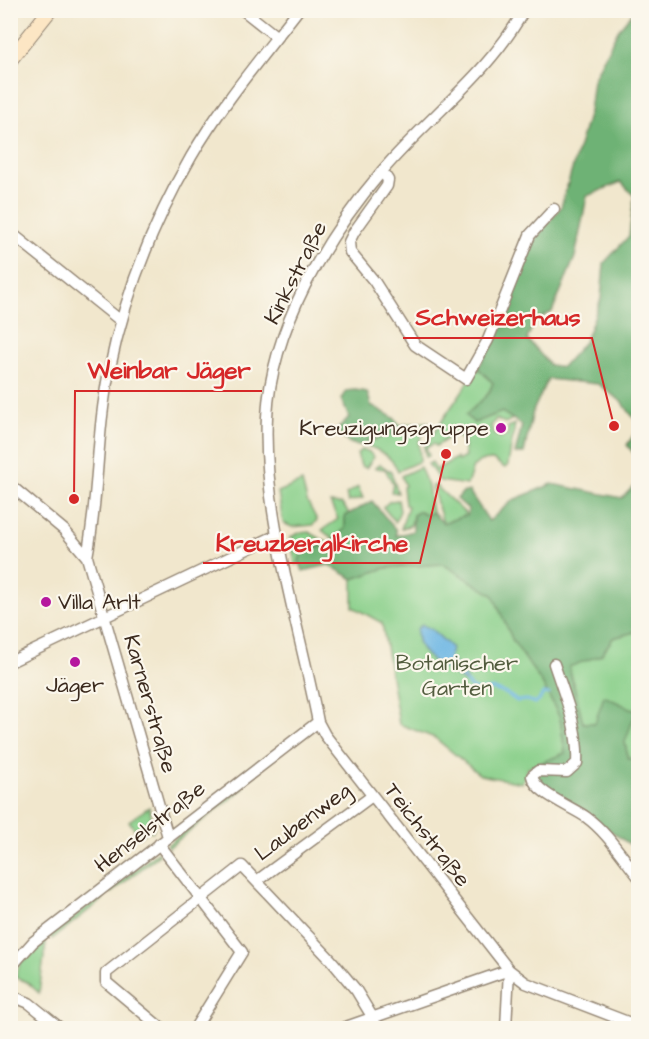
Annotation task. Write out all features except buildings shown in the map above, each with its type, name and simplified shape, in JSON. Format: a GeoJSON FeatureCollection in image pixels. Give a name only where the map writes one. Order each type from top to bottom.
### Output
{"type":"FeatureCollection","features":[{"type":"Feature","properties":{"kind":"street"},"geometry":{"type":"LineString","coordinates":[[10,60],[50,10]]}},
{"type":"Feature","properties":{"kind":"street"},"geometry":{"type":"LineString","coordinates":[[243,10],[277,37]]}},
{"type":"Feature","properties":{"kind":"street"},"geometry":{"type":"LineString","coordinates":[[87,557],[93,528],[104,400],[121,321],[164,207],[217,118],[298,10]]}},
{"type":"Feature","properties":{"kind":"street","name":"Kinkstraße"},"geometry":{"type":"LineString","coordinates":[[318,722],[277,535],[267,435],[267,416],[276,362],[301,297],[321,259],[350,213],[382,171],[422,126],[499,51],[524,10]]}},
{"type":"Feature","properties":{"kind":"street"},"geometry":{"type":"LineString","coordinates":[[382,171],[388,180],[387,186],[354,232],[349,242],[350,252],[374,281],[415,345],[466,379],[488,340],[530,236],[554,209]]}},
{"type":"Feature","properties":{"kind":"street"},"geometry":{"type":"LineString","coordinates":[[10,232],[121,321]]}},
{"type":"Feature","properties":{"kind":"street"},"geometry":{"type":"LineString","coordinates":[[10,485],[64,530],[87,557]]}},
{"type":"Feature","properties":{"kind":"street"},"geometry":{"type":"LineString","coordinates":[[10,662],[277,535]]}},
{"type":"Feature","properties":{"kind":"street","name":"Karnerstraße"},"geometry":{"type":"LineString","coordinates":[[87,557],[105,615],[163,841]]}},
{"type":"Feature","properties":{"kind":"street"},"geometry":{"type":"LineString","coordinates":[[554,664],[573,722],[578,746],[577,763],[567,772],[538,771],[532,776],[533,782],[594,824],[639,876]]}},
{"type":"Feature","properties":{"kind":"street","name":"Teichstraße"},"geometry":{"type":"LineString","coordinates":[[318,722],[372,796],[509,970],[526,983],[639,1026]]}},
{"type":"Feature","properties":{"kind":"street","name":"Henselstraße"},"geometry":{"type":"LineString","coordinates":[[10,968],[33,942],[318,722]]}},
{"type":"Feature","properties":{"kind":"street","name":"Laubenweg"},"geometry":{"type":"LineString","coordinates":[[161,1029],[104,978],[106,973],[242,866],[258,880],[372,796]]}},
{"type":"Feature","properties":{"kind":"street"},"geometry":{"type":"LineString","coordinates":[[163,841],[200,897],[242,952],[195,1029]]}},
{"type":"Feature","properties":{"kind":"street"},"geometry":{"type":"LineString","coordinates":[[258,880],[356,990],[379,1029]]}},
{"type":"Feature","properties":{"kind":"street"},"geometry":{"type":"LineString","coordinates":[[342,1029],[509,970],[506,1029]]}},
{"type":"Feature","properties":{"kind":"street"},"geometry":{"type":"LineString","coordinates":[[10,995],[28,1003],[60,1029]]}},
{"type":"Feature","properties":{"kind":"green space"},"geometry":{"type":"Polygon","coordinates":[[[634,11],[638,11],[638,424],[622,402],[598,384],[548,379],[533,411],[524,453],[515,454],[522,425],[502,412],[474,423],[466,415],[489,393],[493,383],[478,368],[488,351],[524,268],[530,246],[561,207],[589,112],[593,80],[618,30],[634,11]],[[621,182],[587,196],[575,257],[552,312],[535,321],[527,339],[550,365],[562,367],[585,341],[601,299],[604,263],[629,236],[634,196],[621,182]]]}},
{"type":"Feature","properties":{"kind":"green space"},"geometry":{"type":"Polygon","coordinates":[[[478,368],[493,383],[474,423],[502,412],[513,419],[505,423],[496,419],[491,426],[495,435],[502,438],[508,434],[508,427],[515,424],[508,465],[505,468],[493,460],[480,461],[473,467],[467,485],[440,481],[428,464],[432,462],[436,470],[456,458],[458,461],[465,457],[463,441],[455,434],[436,446],[433,444],[426,448],[429,456],[426,457],[424,447],[478,368]]]}},
{"type":"Feature","properties":{"kind":"green space"},"geometry":{"type":"Polygon","coordinates":[[[346,391],[367,392],[371,405],[394,418],[403,429],[371,439],[363,445],[351,444],[345,440],[338,429],[349,417],[341,399],[346,391]]]}},
{"type":"Feature","properties":{"kind":"green space"},"geometry":{"type":"Polygon","coordinates":[[[429,422],[419,442],[420,461],[398,471],[384,454],[364,445],[398,432],[403,429],[401,425],[429,422]]]}},
{"type":"Feature","properties":{"kind":"green space"},"geometry":{"type":"Polygon","coordinates":[[[638,428],[638,459],[627,445],[638,428]]]}},
{"type":"Feature","properties":{"kind":"green space"},"geometry":{"type":"Polygon","coordinates":[[[361,450],[368,451],[374,457],[366,468],[361,466],[357,454],[361,450]]]}},
{"type":"Feature","properties":{"kind":"green space"},"geometry":{"type":"Polygon","coordinates":[[[380,464],[391,472],[398,493],[391,492],[393,484],[385,469],[375,468],[380,464]]]}},
{"type":"Feature","properties":{"kind":"green space"},"geometry":{"type":"Polygon","coordinates":[[[420,467],[428,486],[432,512],[427,515],[420,511],[413,515],[411,525],[401,529],[408,506],[405,505],[403,487],[405,486],[401,476],[420,467]]]}},
{"type":"Feature","properties":{"kind":"green space"},"geometry":{"type":"Polygon","coordinates":[[[302,482],[307,501],[317,520],[313,525],[292,527],[283,523],[278,492],[302,482]]]}},
{"type":"Feature","properties":{"kind":"green space"},"geometry":{"type":"Polygon","coordinates":[[[638,482],[638,631],[613,638],[601,655],[569,667],[583,723],[595,723],[604,696],[636,711],[625,742],[628,759],[638,758],[638,850],[534,778],[545,761],[565,753],[560,718],[542,683],[513,641],[493,595],[443,564],[385,568],[353,579],[329,565],[303,571],[299,560],[304,548],[328,546],[345,528],[345,516],[372,501],[396,530],[396,536],[413,531],[413,515],[420,511],[427,515],[432,512],[443,523],[467,515],[468,509],[457,499],[462,493],[469,491],[489,521],[513,500],[552,484],[622,498],[638,482]]]}},
{"type":"Feature","properties":{"kind":"green space"},"geometry":{"type":"Polygon","coordinates":[[[435,485],[467,515],[443,523],[432,486],[435,485]]]}},
{"type":"Feature","properties":{"kind":"green space"},"geometry":{"type":"Polygon","coordinates":[[[358,487],[363,498],[348,502],[346,494],[358,487]]]}},
{"type":"Feature","properties":{"kind":"green space"},"geometry":{"type":"Polygon","coordinates":[[[398,500],[400,511],[395,522],[383,507],[390,501],[398,500]]]}},
{"type":"Feature","properties":{"kind":"green space"},"geometry":{"type":"Polygon","coordinates":[[[330,503],[342,504],[349,513],[345,516],[345,528],[335,541],[322,530],[338,519],[330,503]]]}},
{"type":"Feature","properties":{"kind":"green space"},"geometry":{"type":"Polygon","coordinates":[[[309,532],[330,544],[304,548],[300,563],[295,565],[291,537],[309,532]]]}},
{"type":"Feature","properties":{"kind":"green space","name":"Botanischer Garten"},"geometry":{"type":"Polygon","coordinates":[[[443,564],[494,595],[513,641],[542,683],[560,718],[565,753],[528,768],[522,783],[480,775],[435,738],[399,724],[382,623],[353,607],[353,579],[385,568],[443,564]]]}},
{"type":"Feature","properties":{"kind":"green space"},"geometry":{"type":"Polygon","coordinates":[[[638,631],[638,758],[628,759],[625,742],[595,723],[583,723],[569,666],[601,655],[613,638],[638,631]]]}},
{"type":"Feature","properties":{"kind":"green space"},"geometry":{"type":"Polygon","coordinates":[[[242,786],[244,788],[168,848],[167,845],[242,786]]]}},
{"type":"Feature","properties":{"kind":"green space"},"geometry":{"type":"Polygon","coordinates":[[[149,807],[154,827],[152,832],[149,830],[140,837],[129,821],[149,807]]]}},
{"type":"Feature","properties":{"kind":"green space"},"geometry":{"type":"Polygon","coordinates":[[[158,852],[160,854],[111,893],[109,890],[158,852]]]}},
{"type":"Feature","properties":{"kind":"green space"},"geometry":{"type":"Polygon","coordinates":[[[101,896],[103,899],[52,939],[50,936],[101,896]]]}},
{"type":"Feature","properties":{"kind":"green space"},"geometry":{"type":"Polygon","coordinates":[[[44,941],[46,943],[39,993],[27,982],[15,977],[22,959],[25,960],[41,947],[40,944],[44,941]]]}},
{"type":"Feature","properties":{"kind":"water"},"geometry":{"type":"Polygon","coordinates":[[[422,625],[431,629],[452,648],[449,657],[466,679],[465,683],[434,661],[421,648],[417,629],[422,625]]]}},
{"type":"Feature","properties":{"kind":"waterway"},"geometry":{"type":"LineString","coordinates":[[466,682],[475,690],[493,689],[517,701],[527,700],[535,703],[539,701],[543,693],[549,694]]}},
{"type":"Feature","properties":{"kind":"place","name":"Schweizerhaus"},"geometry":{"type":"Point","coordinates":[614,426]}},
{"type":"Feature","properties":{"kind":"place","name":"Kreuzigungsgruppe"},"geometry":{"type":"Point","coordinates":[501,428]}},
{"type":"Feature","properties":{"kind":"place","name":"Kreuzberglkirche"},"geometry":{"type":"Point","coordinates":[446,454]}},
{"type":"Feature","properties":{"kind":"place","name":"Weinbar Jäger"},"geometry":{"type":"Point","coordinates":[74,499]}},
{"type":"Feature","properties":{"kind":"place","name":"Villa Arlt"},"geometry":{"type":"Point","coordinates":[46,602]}},
{"type":"Feature","properties":{"kind":"place","name":"Jäger"},"geometry":{"type":"Point","coordinates":[75,662]}}]}
